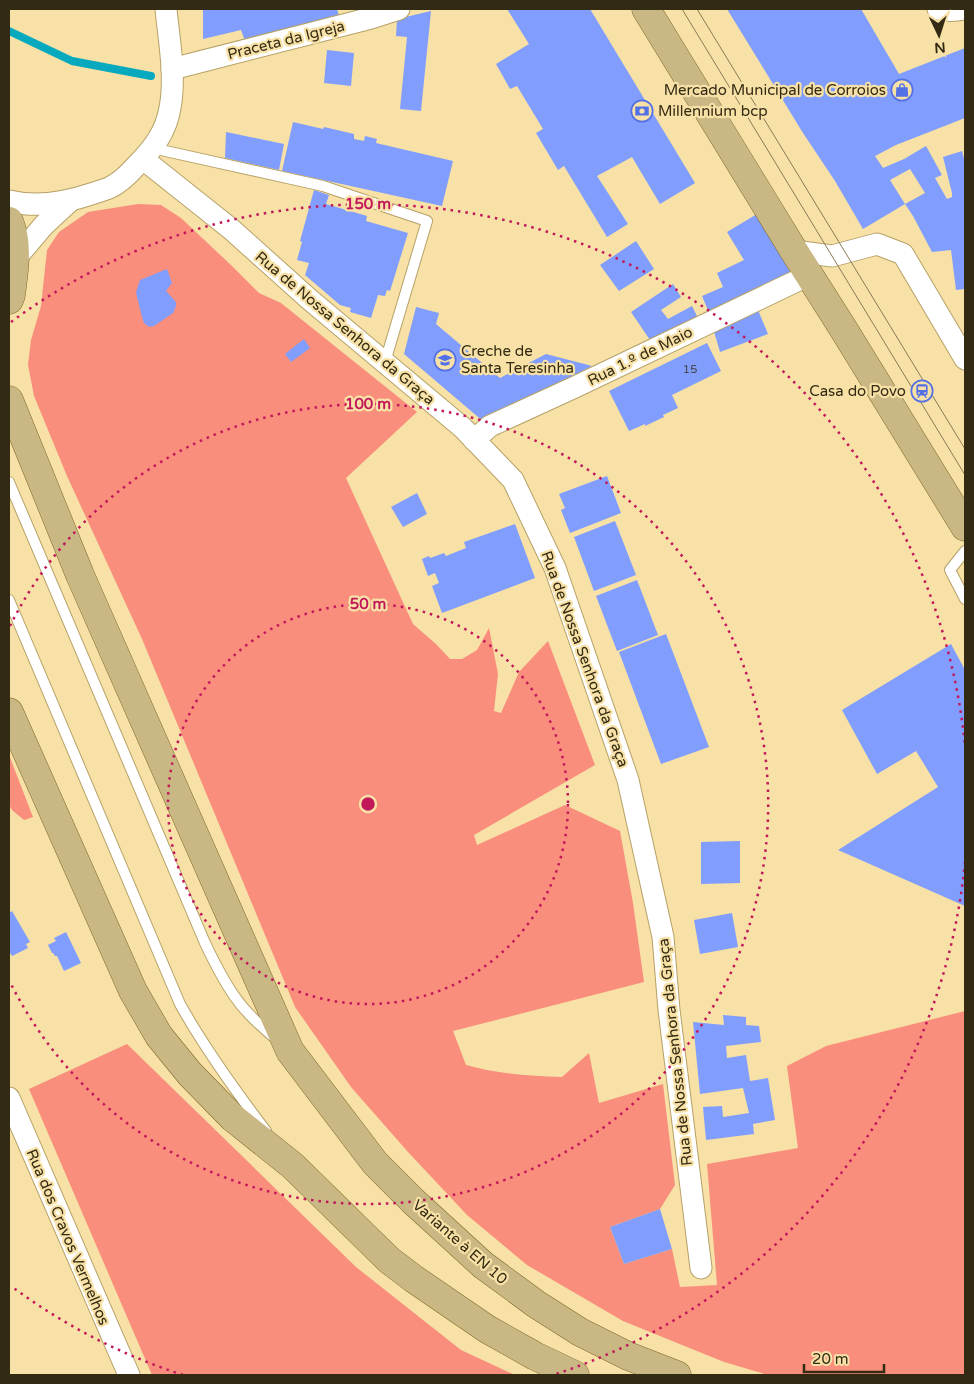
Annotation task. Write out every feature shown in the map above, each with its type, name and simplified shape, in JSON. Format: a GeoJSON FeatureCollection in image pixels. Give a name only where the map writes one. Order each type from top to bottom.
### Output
{"type":"FeatureCollection","features":[{"type":"Feature","properties":{"kind":"main road"},"geometry":{"type":"LineString","coordinates":[[646,9],[965,527]]}},
{"type":"Feature","properties":{"kind":"main road"},"geometry":{"type":"LineString","coordinates":[[9,221],[16,258],[9,300]]}},
{"type":"Feature","properties":{"kind":"main road","name":"Variante à EN 10"},"geometry":{"type":"LineString","coordinates":[[9,400],[80,574],[290,1051],[375,1163],[413,1201],[483,1265],[530,1300],[580,1332],[628,1356],[677,1375]]}},
{"type":"Feature","properties":{"kind":"main road"},"geometry":{"type":"LineString","coordinates":[[9,712],[133,992],[159,1036],[190,1074],[233,1118],[293,1166],[389,1260],[414,1280],[487,1329],[535,1356],[575,1375]]}},
{"type":"Feature","properties":{"kind":"street"},"geometry":{"type":"LineString","coordinates":[[9,201],[31,205],[70,201],[109,188],[124,178],[148,153],[162,133],[172,97],[172,68],[166,9]]}},
{"type":"Feature","properties":{"kind":"street","name":"Praceta da Igreja"},"geometry":{"type":"LineString","coordinates":[[172,68],[371,18],[399,9]]}},
{"type":"Feature","properties":{"kind":"street"},"geometry":{"type":"LineString","coordinates":[[938,9],[947,11],[964,9]]}},
{"type":"Feature","properties":{"kind":"street","name":"Rua de Nossa Senhora da Graça"},"geometry":{"type":"LineString","coordinates":[[148,153],[309,299],[463,428],[513,480],[555,568],[628,780],[663,938],[701,1268]]}},
{"type":"Feature","properties":{"kind":"street"},"geometry":{"type":"LineString","coordinates":[[16,258],[44,225],[70,201]]}},
{"type":"Feature","properties":{"kind":"street"},"geometry":{"type":"LineString","coordinates":[[794,251],[832,256],[877,244],[903,254],[956,329],[965,358]]}},
{"type":"Feature","properties":{"kind":"street","name":"Rua 1.º de Maio"},"geometry":{"type":"LineString","coordinates":[[474,440],[490,426],[809,275]]}},
{"type":"Feature","properties":{"kind":"street","name":"Rua dos Cravos Vermelhos"},"geometry":{"type":"LineString","coordinates":[[9,1098],[128,1375]]}},
{"type":"Feature","properties":{"kind":"lane"},"geometry":{"type":"LineString","coordinates":[[148,153],[323,186],[427,221],[385,362]]}},
{"type":"Feature","properties":{"kind":"lane"},"geometry":{"type":"LineString","coordinates":[[9,482],[219,973],[236,999],[255,1020],[290,1051]]}},
{"type":"Feature","properties":{"kind":"lane"},"geometry":{"type":"LineString","coordinates":[[965,551],[950,570],[965,599]]}},
{"type":"Feature","properties":{"kind":"lane"},"geometry":{"type":"LineString","coordinates":[[9,600],[180,1004],[213,1059],[241,1099],[293,1166]]}},
{"type":"Feature","properties":{"kind":"shaded area"},"geometry":{"type":"Polygon","coordinates":[[[138,204],[161,205],[181,218],[259,293],[281,303],[417,412],[346,478],[413,624],[450,659],[462,659],[477,650],[489,628],[498,674],[494,711],[501,713],[519,672],[548,641],[595,765],[474,835],[477,845],[565,805],[620,831],[633,903],[644,982],[453,1031],[466,1065],[514,1074],[562,1077],[589,1053],[599,1103],[663,1084],[675,1185],[660,1209],[610,1227],[624,1264],[672,1249],[680,1287],[717,1285],[707,1164],[798,1148],[787,1066],[826,1046],[965,1011],[965,1375],[768,1375],[724,1362],[623,1321],[527,1265],[467,1215],[351,1087],[295,1007],[142,639],[67,476],[34,396],[28,365],[31,340],[41,306],[47,250],[59,232],[88,212],[138,204]]]}},
{"type":"Feature","properties":{"kind":"shaded area"},"geometry":{"type":"Polygon","coordinates":[[[9,755],[33,817],[24,820],[9,805],[9,755]]]}},
{"type":"Feature","properties":{"kind":"shaded area"},"geometry":{"type":"Polygon","coordinates":[[[127,1044],[356,1267],[461,1350],[515,1375],[152,1375],[29,1089],[127,1044]]]}},
{"type":"Feature","properties":{"kind":"building"},"geometry":{"type":"Polygon","coordinates":[[[203,9],[337,9],[339,16],[245,41],[241,30],[203,39],[203,9]]]}},
{"type":"Feature","properties":{"kind":"building"},"geometry":{"type":"Polygon","coordinates":[[[507,9],[590,9],[695,183],[660,204],[632,157],[597,176],[628,224],[607,237],[564,166],[558,170],[536,133],[543,129],[517,86],[510,89],[496,64],[529,44],[507,9]]]}},
{"type":"Feature","properties":{"kind":"building"},"geometry":{"type":"Polygon","coordinates":[[[727,9],[861,9],[899,74],[965,48],[965,118],[896,145],[875,156],[883,168],[904,159],[926,146],[942,175],[935,178],[947,199],[952,197],[952,193],[943,157],[962,151],[965,162],[965,289],[956,290],[951,250],[932,252],[905,204],[863,229],[727,9]],[[910,169],[890,180],[905,204],[925,193],[910,169]]]}},
{"type":"Feature","properties":{"kind":"building"},"geometry":{"type":"Polygon","coordinates":[[[431,11],[421,111],[400,109],[407,37],[396,36],[397,19],[431,11]]]}},
{"type":"Feature","properties":{"kind":"building"},"geometry":{"type":"Polygon","coordinates":[[[327,50],[354,53],[351,86],[324,83],[327,50]]]}},
{"type":"Feature","properties":{"kind":"building"},"geometry":{"type":"Polygon","coordinates":[[[293,122],[354,134],[354,139],[364,141],[365,136],[377,139],[376,143],[453,161],[442,206],[282,171],[293,122]]]}},
{"type":"Feature","properties":{"kind":"building"},"geometry":{"type":"Polygon","coordinates":[[[226,132],[284,144],[279,170],[225,158],[226,132]]]}},
{"type":"Feature","properties":{"kind":"building"},"geometry":{"type":"Polygon","coordinates":[[[314,190],[329,195],[326,204],[367,216],[366,221],[408,233],[390,291],[387,290],[385,296],[378,295],[371,318],[350,312],[351,308],[340,305],[305,275],[309,263],[297,260],[302,242],[300,241],[314,190]]]}},
{"type":"Feature","properties":{"kind":"building"},"geometry":{"type":"Polygon","coordinates":[[[757,214],[793,277],[710,315],[702,296],[723,287],[717,273],[744,260],[727,232],[757,214]]]}},
{"type":"Feature","properties":{"kind":"building"},"geometry":{"type":"Polygon","coordinates":[[[636,241],[654,269],[619,291],[600,265],[636,241]]]}},
{"type":"Feature","properties":{"kind":"building"},"geometry":{"type":"Polygon","coordinates":[[[167,269],[172,283],[166,291],[176,302],[176,306],[173,313],[154,326],[149,327],[144,323],[142,317],[136,293],[137,289],[140,280],[167,269]]]}},
{"type":"Feature","properties":{"kind":"building"},"geometry":{"type":"Polygon","coordinates":[[[673,284],[681,297],[661,310],[668,319],[692,306],[699,320],[652,343],[631,312],[673,284]]]}},
{"type":"Feature","properties":{"kind":"building","name":"Creche de Santa Teresinha"},"geometry":{"type":"Polygon","coordinates":[[[416,307],[439,313],[436,324],[500,378],[546,354],[592,366],[484,422],[404,354],[416,307]]]}},
{"type":"Feature","properties":{"kind":"building"},"geometry":{"type":"Polygon","coordinates":[[[758,310],[768,334],[720,352],[713,328],[758,310]]]}},
{"type":"Feature","properties":{"kind":"building"},"geometry":{"type":"Polygon","coordinates":[[[304,339],[310,348],[291,362],[285,354],[304,339]]]}},
{"type":"Feature","properties":{"kind":"building"},"geometry":{"type":"Polygon","coordinates":[[[707,343],[721,371],[672,395],[678,408],[645,426],[645,424],[629,431],[609,391],[707,343]]]}},
{"type":"Feature","properties":{"kind":"building"},"geometry":{"type":"Polygon","coordinates":[[[607,476],[621,513],[570,533],[561,510],[565,508],[559,494],[607,476]]]}},
{"type":"Feature","properties":{"kind":"building"},"geometry":{"type":"Polygon","coordinates":[[[417,493],[427,514],[403,527],[391,507],[417,493]]]}},
{"type":"Feature","properties":{"kind":"building"},"geometry":{"type":"Polygon","coordinates":[[[615,521],[636,575],[594,591],[574,537],[615,521]]]}},
{"type":"Feature","properties":{"kind":"building"},"geometry":{"type":"Polygon","coordinates":[[[515,524],[535,578],[442,613],[432,586],[439,583],[435,573],[428,576],[422,559],[444,553],[446,556],[466,548],[464,542],[515,524]]]}},
{"type":"Feature","properties":{"kind":"building"},"geometry":{"type":"Polygon","coordinates":[[[637,580],[658,635],[617,651],[596,596],[637,580]]]}},
{"type":"Feature","properties":{"kind":"building"},"geometry":{"type":"Polygon","coordinates":[[[666,634],[709,747],[661,764],[619,652],[666,634]]]}},
{"type":"Feature","properties":{"kind":"building"},"geometry":{"type":"Polygon","coordinates":[[[951,644],[965,670],[965,906],[838,850],[938,787],[916,751],[877,774],[842,710],[951,644]]]}},
{"type":"Feature","properties":{"kind":"building"},"geometry":{"type":"Polygon","coordinates":[[[740,841],[740,883],[701,884],[701,842],[740,841]]]}},
{"type":"Feature","properties":{"kind":"building"},"geometry":{"type":"Polygon","coordinates":[[[12,911],[30,942],[26,944],[28,948],[12,956],[9,954],[9,913],[12,911]]]}},
{"type":"Feature","properties":{"kind":"building"},"geometry":{"type":"Polygon","coordinates":[[[732,913],[738,947],[700,954],[694,920],[732,913]]]}},
{"type":"Feature","properties":{"kind":"building"},"geometry":{"type":"Polygon","coordinates":[[[66,932],[81,963],[64,971],[57,956],[52,953],[48,945],[56,941],[54,938],[66,932]]]}},
{"type":"Feature","properties":{"kind":"building"},"geometry":{"type":"Polygon","coordinates":[[[723,1015],[746,1017],[746,1025],[759,1026],[761,1042],[726,1046],[727,1058],[746,1055],[750,1081],[768,1078],[775,1120],[753,1124],[754,1134],[706,1140],[703,1107],[722,1106],[723,1117],[749,1113],[743,1088],[700,1094],[693,1022],[724,1025],[723,1015]]]}},
{"type":"Feature","properties":{"kind":"building"},"geometry":{"type":"Polygon","coordinates":[[[660,1209],[672,1249],[624,1264],[610,1227],[660,1209]]]}},
{"type":"Feature","properties":{"kind":"waterway"},"geometry":{"type":"LineString","coordinates":[[9,31],[72,61],[151,76]]}},
{"type":"Feature","properties":{"kind":"tram line"},"geometry":{"type":"LineString","coordinates":[[682,9],[965,475]]}},
{"type":"Feature","properties":{"kind":"tram line"},"geometry":{"type":"LineString","coordinates":[[697,9],[965,449]]}},
{"type":"Feature","properties":{"kind":"place","name":"Mercado Municipal de Corroios"},"geometry":{"type":"Point","coordinates":[902,90]}},
{"type":"Feature","properties":{"kind":"place","name":"Millennium bcp"},"geometry":{"type":"Point","coordinates":[642,111]}},
{"type":"Feature","properties":{"kind":"place","name":"Creche de Santa Teresinha"},"geometry":{"type":"Point","coordinates":[445,360]}},
{"type":"Feature","properties":{"kind":"place","name":"Casa do Povo"},"geometry":{"type":"Point","coordinates":[922,391]}}]}
